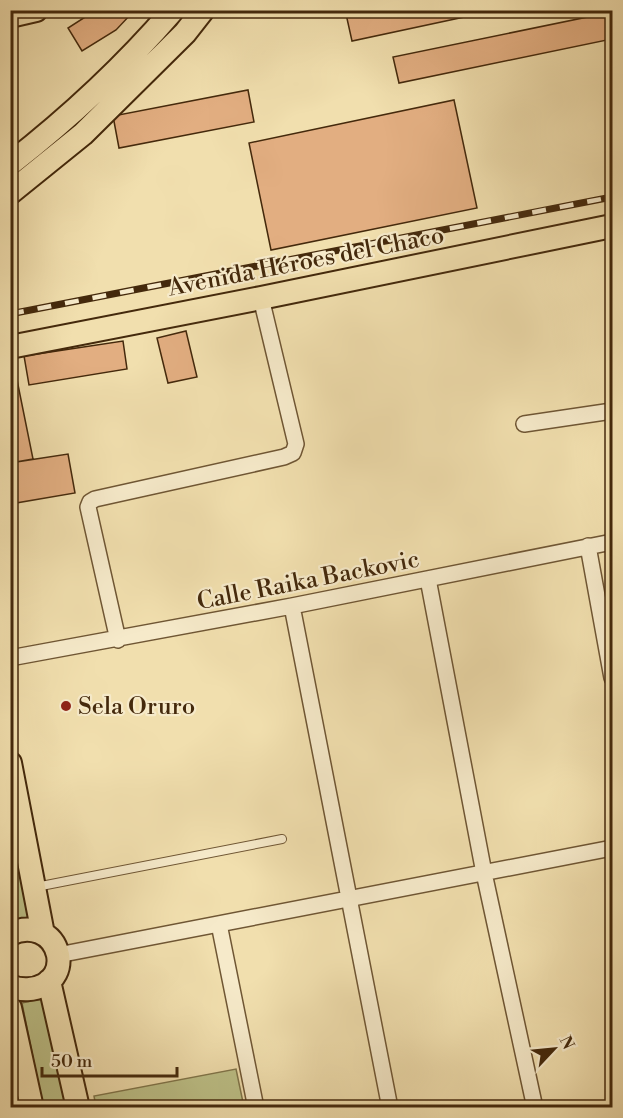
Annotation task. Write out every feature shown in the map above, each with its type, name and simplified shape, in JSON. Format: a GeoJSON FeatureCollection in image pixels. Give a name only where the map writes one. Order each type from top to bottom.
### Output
{"type":"FeatureCollection","features":[{"type":"Feature","properties":{"kind":"main road"},"geometry":{"type":"LineString","coordinates":[[10,16],[36,10]]}},
{"type":"Feature","properties":{"kind":"main road"},"geometry":{"type":"LineString","coordinates":[[10,164],[47,135],[131,57],[173,10]]}},
{"type":"Feature","properties":{"kind":"main road"},"geometry":{"type":"LineString","coordinates":[[10,193],[83,134],[185,33],[203,10]]}},
{"type":"Feature","properties":{"kind":"main road","name":"Avenida Héroes del Chaco"},"geometry":{"type":"LineString","coordinates":[[10,347],[612,226]]}},
{"type":"Feature","properties":{"kind":"main road"},"geometry":{"type":"LineString","coordinates":[[10,762],[43,934]]}},
{"type":"Feature","properties":{"kind":"main road"},"geometry":{"type":"LineString","coordinates":[[10,934],[28,929],[43,934],[52,943],[58,955],[57,966],[50,981],[35,990],[27,991],[10,986]]}},
{"type":"Feature","properties":{"kind":"main road"},"geometry":{"type":"LineString","coordinates":[[50,981],[78,1107]]}},
{"type":"Feature","properties":{"kind":"main road"},"geometry":{"type":"LineString","coordinates":[[10,1008],[32,1107]]}},
{"type":"Feature","properties":{"kind":"street"},"geometry":{"type":"LineString","coordinates":[[118,640],[88,507],[90,501],[284,458],[293,453],[296,444],[261,298]]}},
{"type":"Feature","properties":{"kind":"street"},"geometry":{"type":"LineString","coordinates":[[524,424],[612,411]]}},
{"type":"Feature","properties":{"kind":"street","name":"Calle Raika Backovic"},"geometry":{"type":"LineString","coordinates":[[10,658],[118,640],[612,542]]}},
{"type":"Feature","properties":{"kind":"street"},"geometry":{"type":"LineString","coordinates":[[588,546],[612,678]]}},
{"type":"Feature","properties":{"kind":"street"},"geometry":{"type":"LineString","coordinates":[[428,579],[484,873],[535,1107]]}},
{"type":"Feature","properties":{"kind":"street"},"geometry":{"type":"LineString","coordinates":[[292,606],[390,1107]]}},
{"type":"Feature","properties":{"kind":"street"},"geometry":{"type":"LineString","coordinates":[[58,955],[612,848]]}},
{"type":"Feature","properties":{"kind":"street"},"geometry":{"type":"LineString","coordinates":[[219,924],[256,1107]]}},
{"type":"Feature","properties":{"kind":"lane"},"geometry":{"type":"LineString","coordinates":[[34,888],[282,839]]}},
{"type":"Feature","properties":{"kind":"green space"},"geometry":{"type":"Polygon","coordinates":[[[10,803],[33,916],[15,920],[10,895],[10,803]]]}},
{"type":"Feature","properties":{"kind":"green space"},"geometry":{"type":"Polygon","coordinates":[[[48,997],[70,1107],[43,1107],[22,1003],[48,997]]]}},
{"type":"Feature","properties":{"kind":"green space"},"geometry":{"type":"Polygon","coordinates":[[[236,1069],[244,1107],[96,1107],[94,1096],[236,1069]]]}},
{"type":"Feature","properties":{"kind":"building"},"geometry":{"type":"Polygon","coordinates":[[[96,10],[130,10],[132,13],[116,30],[82,51],[68,28],[96,10]]]}},
{"type":"Feature","properties":{"kind":"building"},"geometry":{"type":"Polygon","coordinates":[[[360,10],[497,10],[352,41],[346,14],[360,10]]]}},
{"type":"Feature","properties":{"kind":"building"},"geometry":{"type":"Polygon","coordinates":[[[612,12],[612,39],[399,83],[393,57],[612,12]]]}},
{"type":"Feature","properties":{"kind":"building"},"geometry":{"type":"Polygon","coordinates":[[[248,90],[254,122],[119,148],[113,116],[248,90]]]}},
{"type":"Feature","properties":{"kind":"building"},"geometry":{"type":"Polygon","coordinates":[[[454,100],[477,208],[271,250],[249,143],[454,100]]]}},
{"type":"Feature","properties":{"kind":"building"},"geometry":{"type":"Polygon","coordinates":[[[186,331],[197,377],[168,383],[157,338],[186,331]]]}},
{"type":"Feature","properties":{"kind":"building"},"geometry":{"type":"Polygon","coordinates":[[[123,341],[127,369],[29,385],[24,356],[123,341]]]}},
{"type":"Feature","properties":{"kind":"building"},"geometry":{"type":"Polygon","coordinates":[[[15,370],[33,459],[10,463],[10,371],[15,370]]]}},
{"type":"Feature","properties":{"kind":"building"},"geometry":{"type":"Polygon","coordinates":[[[68,454],[75,493],[10,504],[10,463],[68,454]]]}},
{"type":"Feature","properties":{"kind":"railway"},"geometry":{"type":"LineString","coordinates":[[10,314],[612,197]]}},
{"type":"Feature","properties":{"kind":"place","name":"Sela Oruro"},"geometry":{"type":"Point","coordinates":[66,706]}}]}
